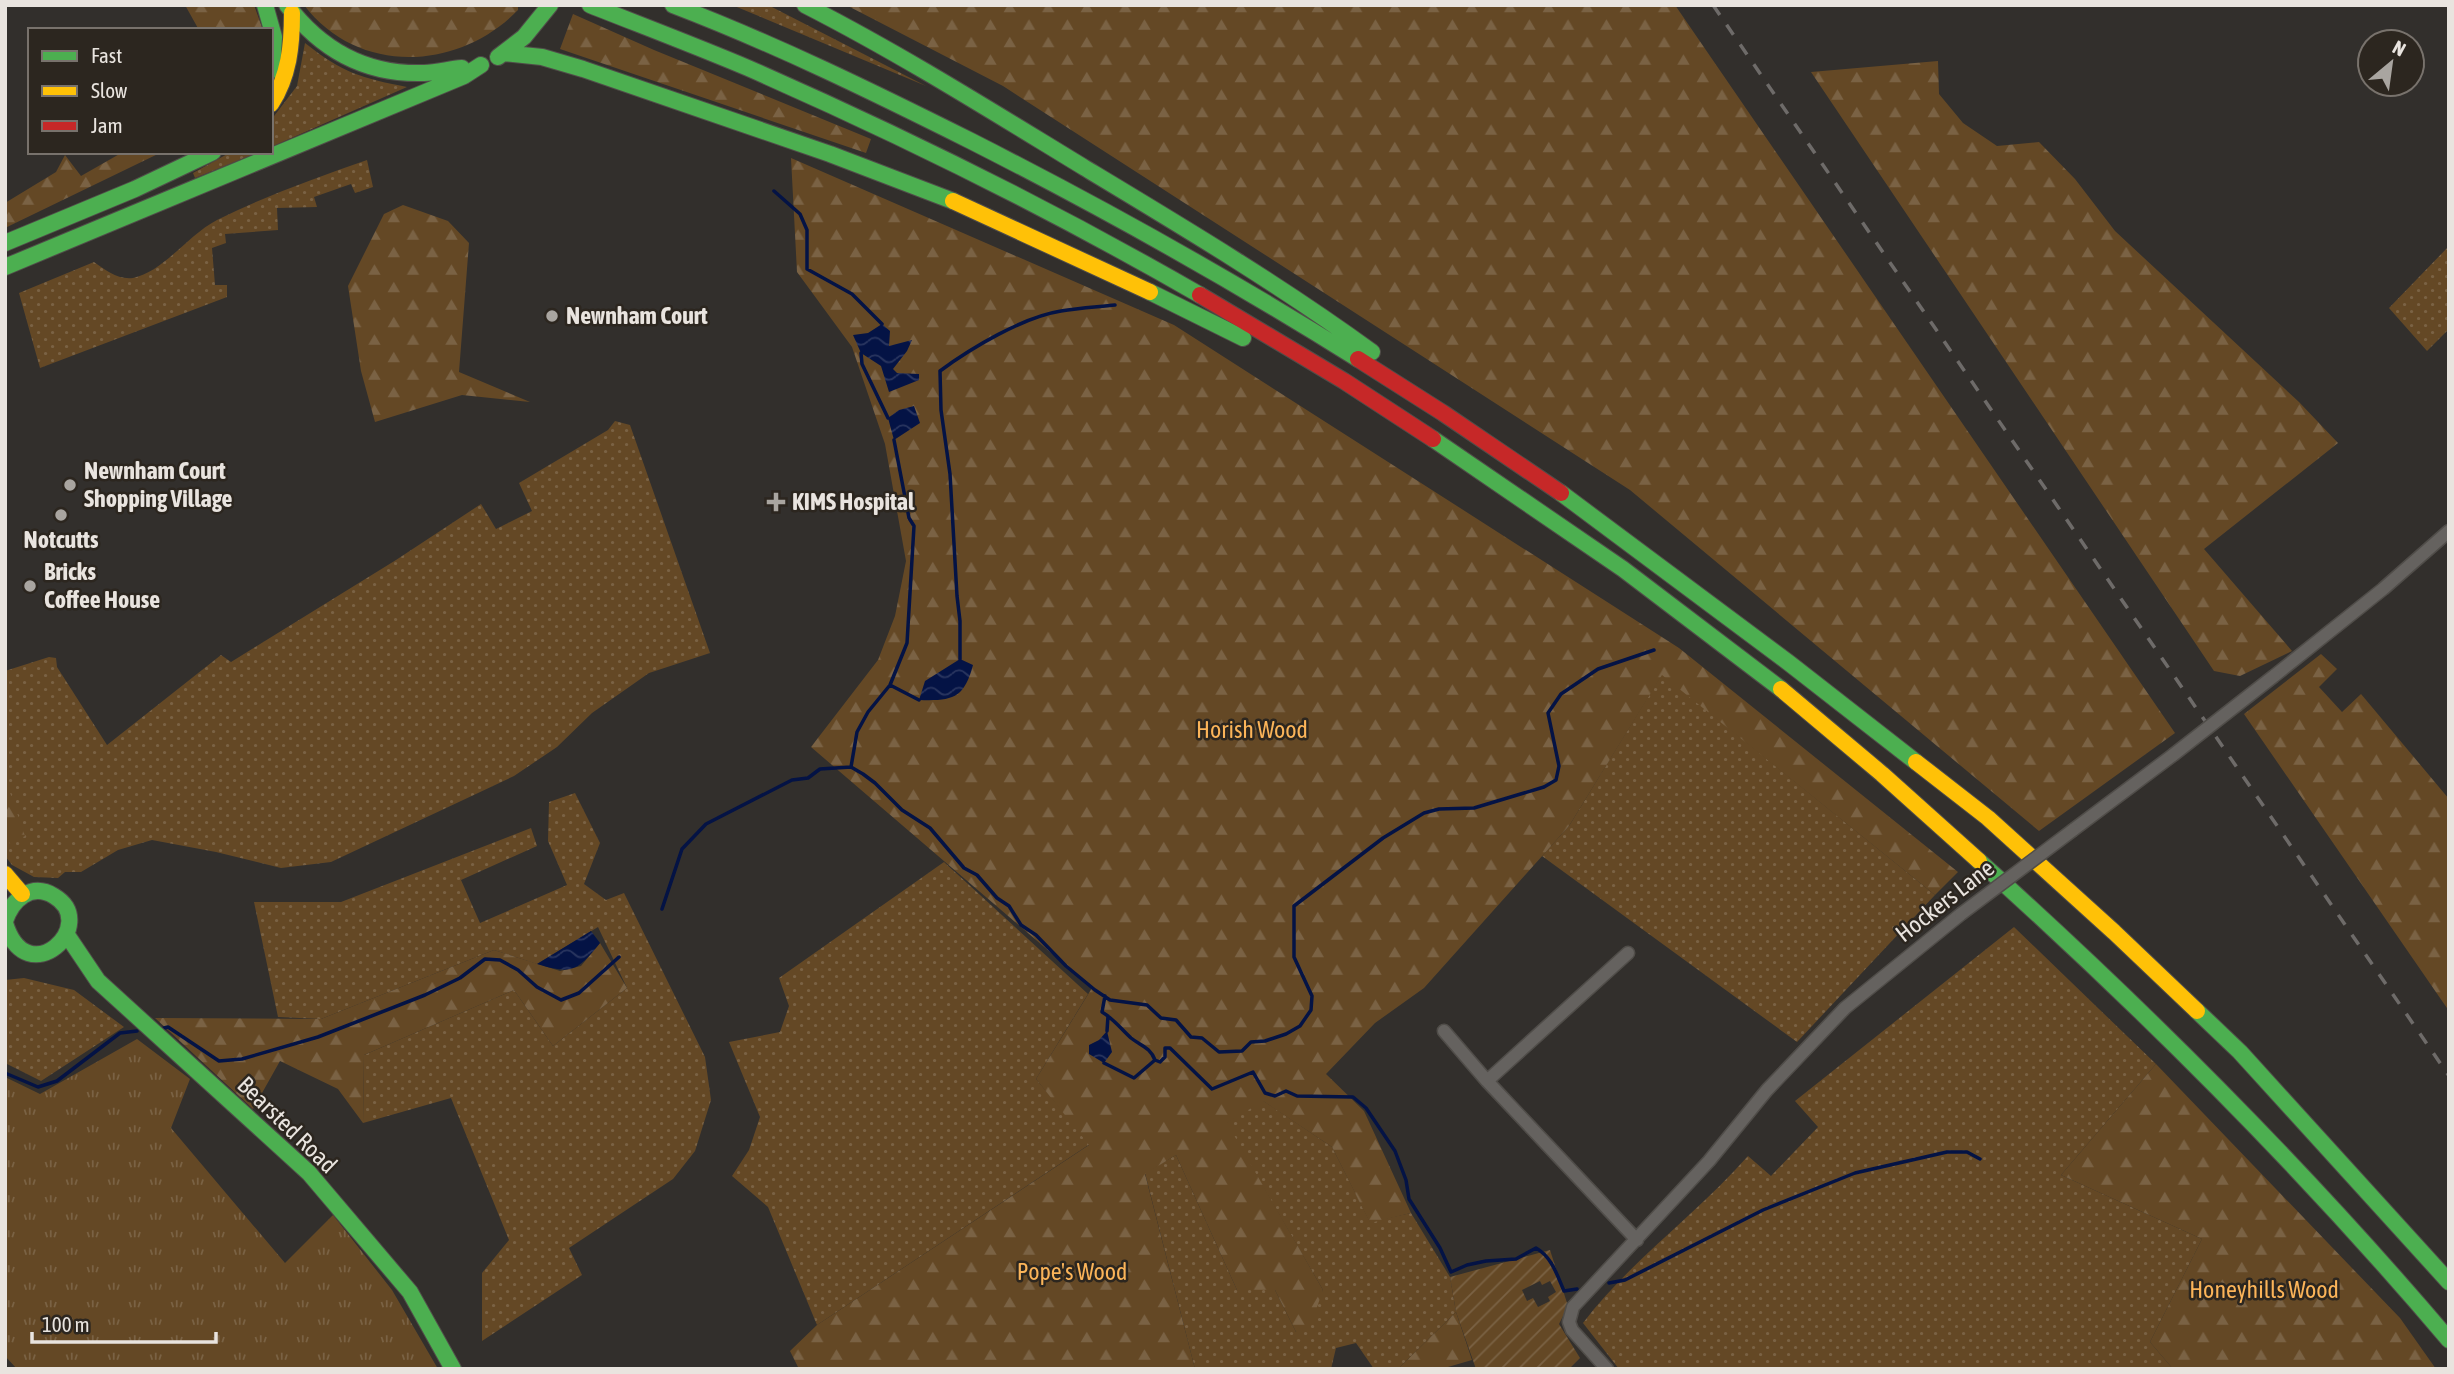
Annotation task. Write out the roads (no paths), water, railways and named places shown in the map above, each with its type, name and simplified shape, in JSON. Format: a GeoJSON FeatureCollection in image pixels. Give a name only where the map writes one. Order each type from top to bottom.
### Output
{"type":"FeatureCollection","features":[{"type":"Feature","properties":{"kind":"main road"},"geometry":{"type":"LineString","coordinates":[[265,5],[273,28]]}},
{"type":"Feature","properties":{"kind":"main road"},"geometry":{"type":"LineString","coordinates":[[590,5],[791,85],[944,158],[1152,269],[1411,424],[1561,525],[1749,665],[1853,749],[2089,960],[2196,1063],[2340,1216],[2449,1340]]}},
{"type":"Feature","properties":{"kind":"main road"},"geometry":{"type":"LineString","coordinates":[[673,5],[722,24],[883,97],[1099,207],[1195,260],[1299,321],[1443,412],[1592,514],[1988,818],[2115,932],[2240,1052],[2449,1282]]}},
{"type":"Feature","properties":{"kind":"main road"},"geometry":{"type":"LineString","coordinates":[[805,5],[920,68],[1265,278],[1376,354],[1443,412]]}},
{"type":"Feature","properties":{"kind":"main road"},"geometry":{"type":"LineString","coordinates":[[5,267],[464,76],[524,37],[549,7]]}},
{"type":"Feature","properties":{"kind":"main road"},"geometry":{"type":"LineString","coordinates":[[290,9],[316,39],[333,52],[368,67],[419,73],[481,65]]}},
{"type":"Feature","properties":{"kind":"main road"},"geometry":{"type":"LineString","coordinates":[[273,101],[289,69],[290,9]]}},
{"type":"Feature","properties":{"kind":"main road"},"geometry":{"type":"LineString","coordinates":[[273,28],[276,57],[273,67]]}},
{"type":"Feature","properties":{"kind":"main road"},"geometry":{"type":"LineString","coordinates":[[503,53],[527,54],[574,68],[755,127],[883,174],[1030,235],[1139,285],[1248,340],[1325,371]]}},
{"type":"Feature","properties":{"kind":"main road"},"geometry":{"type":"LineString","coordinates":[[135,189],[184,154]]}},
{"type":"Feature","properties":{"kind":"main road"},"geometry":{"type":"LineString","coordinates":[[5,243],[135,189],[209,154]]}},
{"type":"Feature","properties":{"kind":"main road"},"geometry":{"type":"LineString","coordinates":[[5,874],[22,894]]}},
{"type":"Feature","properties":{"kind":"main road"},"geometry":{"type":"LineString","coordinates":[[40,891],[56,897],[68,914],[67,935],[54,950],[34,954],[16,946],[6,931],[10,906],[22,894],[40,891]]}},
{"type":"Feature","properties":{"kind":"main road","name":"Bearsted Road"},"geometry":{"type":"LineString","coordinates":[[67,935],[98,981],[309,1173],[410,1292],[453,1369]]}},
{"type":"Feature","properties":{"kind":"street","name":"Hockers Lane"},"geometry":{"type":"LineString","coordinates":[[1607,1369],[1572,1330],[1569,1322],[1573,1307],[1709,1161],[1767,1090],[1845,1009],[1961,914],[2173,755],[2383,590],[2449,531]]}},
{"type":"Feature","properties":{"kind":"street"},"geometry":{"type":"LineString","coordinates":[[1487,1081],[1628,953]]}},
{"type":"Feature","properties":{"kind":"street"},"geometry":{"type":"LineString","coordinates":[[1444,1031],[1487,1081],[1637,1240]]}},
{"type":"Feature","properties":{"kind":"water"},"geometry":{"type":"Polygon","coordinates":[[[882,324],[890,331],[889,346],[912,340],[893,369],[897,373],[919,374],[919,380],[889,392],[881,366],[861,353],[853,335],[868,333],[882,324]]]}},
{"type":"Feature","properties":{"kind":"water"},"geometry":{"type":"Polygon","coordinates":[[[914,406],[920,423],[894,440],[888,418],[899,410],[914,406]]]}},
{"type":"Feature","properties":{"kind":"water"},"geometry":{"type":"Polygon","coordinates":[[[960,659],[973,665],[961,691],[955,696],[940,700],[919,700],[925,681],[960,659]]]}},
{"type":"Feature","properties":{"kind":"water"},"geometry":{"type":"Polygon","coordinates":[[[591,931],[600,943],[579,965],[567,970],[537,964],[591,931]]]}},
{"type":"Feature","properties":{"kind":"water"},"geometry":{"type":"Polygon","coordinates":[[[1107,1031],[1112,1052],[1104,1063],[1089,1054],[1089,1045],[1099,1040],[1107,1031]]]}},
{"type":"Feature","properties":{"kind":"waterway"},"geometry":{"type":"LineString","coordinates":[[774,191],[800,214],[807,230],[807,269],[852,294],[882,324]]}},
{"type":"Feature","properties":{"kind":"waterway"},"geometry":{"type":"LineString","coordinates":[[960,659],[950,474],[941,410],[940,371],[982,343],[1030,320],[1061,311],[1115,305]]}},
{"type":"Feature","properties":{"kind":"waterway"},"geometry":{"type":"LineString","coordinates":[[861,353],[862,364],[888,418]]}},
{"type":"Feature","properties":{"kind":"waterway"},"geometry":{"type":"LineString","coordinates":[[851,767],[857,732],[868,712],[890,685],[907,643],[914,526],[909,518],[894,440]]}},
{"type":"Feature","properties":{"kind":"waterway"},"geometry":{"type":"LineString","coordinates":[[662,909],[682,849],[706,824],[792,780],[808,778],[820,769],[851,767],[875,783],[902,810],[930,828],[964,868],[977,875],[997,898],[1009,906],[1021,925],[1036,935],[1066,966],[1095,990],[1110,1000],[1147,1005],[1161,1018],[1176,1020],[1191,1037],[1202,1038],[1219,1052],[1242,1051],[1251,1042],[1265,1041],[1300,1026],[1311,1010],[1312,996],[1294,957],[1294,906],[1383,838],[1424,813],[1439,809],[1474,808],[1544,787],[1556,780],[1559,766],[1548,713],[1561,694],[1598,669],[1654,650]]}},
{"type":"Feature","properties":{"kind":"waterway"},"geometry":{"type":"LineString","coordinates":[[890,685],[919,700]]}},
{"type":"Feature","properties":{"kind":"waterway"},"geometry":{"type":"LineString","coordinates":[[164,1028],[168,1027],[219,1061],[242,1059],[318,1037],[425,995],[460,978],[485,959],[500,960],[518,970],[537,987],[561,1000],[579,993],[619,957]]}},
{"type":"Feature","properties":{"kind":"waterway"},"geometry":{"type":"LineString","coordinates":[[1105,996],[1102,1012],[1148,1049],[1155,1060]]}},
{"type":"Feature","properties":{"kind":"waterway"},"geometry":{"type":"LineString","coordinates":[[1107,1031],[1108,1016]]}},
{"type":"Feature","properties":{"kind":"waterway"},"geometry":{"type":"LineString","coordinates":[[5,1073],[38,1087],[57,1081],[120,1033],[137,1031]]}},
{"type":"Feature","properties":{"kind":"waterway"},"geometry":{"type":"LineString","coordinates":[[1104,1063],[1134,1078],[1155,1060],[1160,1062],[1165,1057],[1165,1048],[1170,1048],[1212,1089],[1253,1072],[1265,1093],[1275,1096],[1286,1091],[1297,1096],[1353,1097],[1366,1108],[1395,1151],[1406,1180],[1409,1199],[1440,1248],[1451,1272],[1486,1261],[1516,1259],[1536,1248],[1550,1261],[1564,1291],[1577,1289]]}},
{"type":"Feature","properties":{"kind":"waterway"},"geometry":{"type":"LineString","coordinates":[[1609,1283],[1625,1280],[1763,1210],[1855,1173],[1947,1152],[1967,1152],[1980,1159]]}},
{"type":"Feature","properties":{"kind":"railway"},"geometry":{"type":"LineString","coordinates":[[1713,5],[2449,1076]]}},
{"type":"Feature","properties":{"kind":"place","name":"Newnham Court"},"geometry":{"type":"Point","coordinates":[552,316]}},
{"type":"Feature","properties":{"kind":"place","name":"Newnham Court Shopping Village"},"geometry":{"type":"Point","coordinates":[70,485]}},
{"type":"Feature","properties":{"kind":"place","name":"KIMS Hospital"},"geometry":{"type":"Point","coordinates":[776,502]}},
{"type":"Feature","properties":{"kind":"place","name":"Notcutts"},"geometry":{"type":"Point","coordinates":[61,515]}},
{"type":"Feature","properties":{"kind":"place","name":"Bricks Coffee House"},"geometry":{"type":"Point","coordinates":[30,586]}},
{"type":"Feature","properties":{"kind":"park label","name":"Horish Wood"},"geometry":{"type":"Point","coordinates":[1252,730]}},
{"type":"Feature","properties":{"kind":"park label","name":"Pope's Wood"},"geometry":{"type":"Point","coordinates":[1072,1272]}},
{"type":"Feature","properties":{"kind":"park label","name":"Honeyhills Wood"},"geometry":{"type":"Point","coordinates":[2264,1290]}}]}
